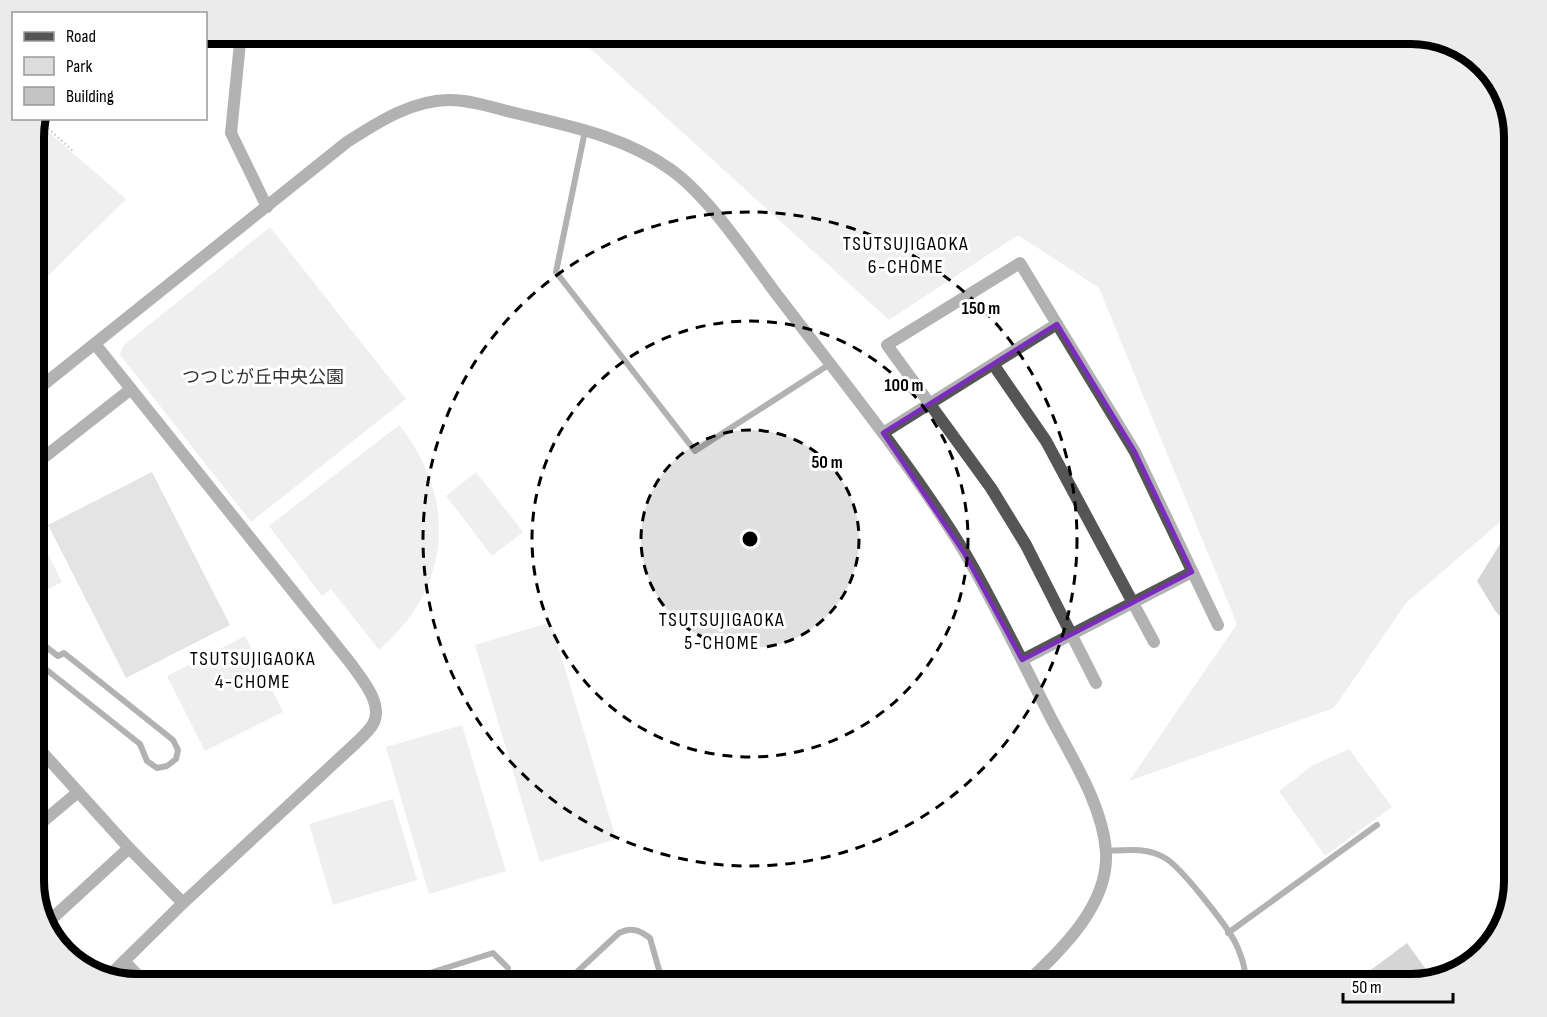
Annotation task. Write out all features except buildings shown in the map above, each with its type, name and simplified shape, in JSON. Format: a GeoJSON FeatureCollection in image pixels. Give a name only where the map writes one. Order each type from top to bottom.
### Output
{"type":"FeatureCollection","features":[{"type":"Feature","properties":{"kind":"street"},"geometry":{"type":"LineString","coordinates":[[240,44],[231,133],[267,207]]}},
{"type":"Feature","properties":{"kind":"street"},"geometry":{"type":"LineString","coordinates":[[44,384],[347,142],[391,114],[441,101],[475,103],[585,130],[627,144],[671,170],[711,210],[883,433],[964,553],[1022,660],[1087,790],[1095,809],[1106,851],[1105,871],[1094,903],[1075,932],[1035,974]]}},
{"type":"Feature","properties":{"kind":"street"},"geometry":{"type":"LineString","coordinates":[[1096,683],[1026,545],[1002,507],[887,345],[1020,263],[1135,452],[1218,625]]}},
{"type":"Feature","properties":{"kind":"street"},"geometry":{"type":"LineString","coordinates":[[883,433],[1058,324]]}},
{"type":"Feature","properties":{"kind":"street"},"geometry":{"type":"LineString","coordinates":[[95,344],[352,665],[372,694],[375,708],[373,724],[357,742],[183,903],[114,971]]}},
{"type":"Feature","properties":{"kind":"street"},"geometry":{"type":"LineString","coordinates":[[993,364],[1046,441],[1154,642]]}},
{"type":"Feature","properties":{"kind":"street"},"geometry":{"type":"LineString","coordinates":[[44,457],[131,389]]}},
{"type":"Feature","properties":{"kind":"street"},"geometry":{"type":"LineString","coordinates":[[1022,660],[1192,573]]}},
{"type":"Feature","properties":{"kind":"street"},"geometry":{"type":"LineString","coordinates":[[44,754],[129,848],[183,903]]}},
{"type":"Feature","properties":{"kind":"street"},"geometry":{"type":"LineString","coordinates":[[44,821],[78,792]]}},
{"type":"Feature","properties":{"kind":"street"},"geometry":{"type":"LineString","coordinates":[[53,920],[129,848]]}},
{"type":"Feature","properties":{"kind":"street"},"geometry":{"type":"LineString","coordinates":[[124,961],[136,974]]}},
{"type":"Feature","properties":{"kind":"lane"},"geometry":{"type":"LineString","coordinates":[[585,130],[556,272],[695,451],[830,364]]}},
{"type":"Feature","properties":{"kind":"lane"},"geometry":{"type":"LineString","coordinates":[[44,645],[58,656],[64,653],[173,740],[178,750],[176,759],[167,766],[158,768],[147,761],[140,744],[44,668]]}},
{"type":"Feature","properties":{"kind":"lane"},"geometry":{"type":"LineString","coordinates":[[1228,933],[1377,825]]}},
{"type":"Feature","properties":{"kind":"lane"},"geometry":{"type":"LineString","coordinates":[[1106,851],[1142,850],[1166,858],[1181,872],[1235,942],[1243,963],[1244,974]]}},
{"type":"Feature","properties":{"kind":"lane"},"geometry":{"type":"LineString","coordinates":[[575,974],[619,933],[628,929],[639,930],[650,938],[660,974]]}},
{"type":"Feature","properties":{"kind":"lane"},"geometry":{"type":"LineString","coordinates":[[427,974],[493,953],[508,968]]}},
{"type":"Feature","properties":{"kind":"path"},"geometry":{"type":"LineString","coordinates":[[45,126],[73,151]]}},
{"type":"Feature","properties":{"kind":"highlighted area"},"geometry":{"type":"Polygon","coordinates":[[[1057,324],[1135,452],[1192,572],[1022,660],[964,553],[883,433],[1057,324]]]}},
{"type":"Feature","properties":{"kind":"green space"},"geometry":{"type":"Polygon","coordinates":[[[585,44],[1423,44],[1440,48],[1462,59],[1480,75],[1494,95],[1502,118],[1504,136],[1504,519],[1406,603],[1334,708],[1129,781],[1237,624],[1099,288],[1018,235],[889,320],[585,44]]]}},
{"type":"Feature","properties":{"kind":"green space"},"geometry":{"type":"Polygon","coordinates":[[[44,128],[126,199],[44,280],[44,128]]]}},
{"type":"Feature","properties":{"kind":"green space","name":"つつじが丘中央公園"},"geometry":{"type":"Polygon","coordinates":[[[270,227],[406,399],[251,522],[120,355],[123,346],[270,227]]]}},
{"type":"Feature","properties":{"kind":"green space"},"geometry":{"type":"Polygon","coordinates":[[[399,425],[418,453],[431,483],[438,513],[438,542],[433,572],[421,600],[403,626],[379,650],[331,589],[322,596],[269,526],[399,425]]]}},
{"type":"Feature","properties":{"kind":"green space"},"geometry":{"type":"Polygon","coordinates":[[[476,472],[523,532],[492,556],[446,496],[476,472]]]}},
{"type":"Feature","properties":{"kind":"green space"},"geometry":{"type":"Polygon","coordinates":[[[44,547],[62,582],[44,591],[44,547]]]}},
{"type":"Feature","properties":{"kind":"green space"},"geometry":{"type":"Polygon","coordinates":[[[551,622],[616,839],[540,862],[475,645],[551,622]]]}},
{"type":"Feature","properties":{"kind":"green space"},"geometry":{"type":"Polygon","coordinates":[[[245,636],[283,712],[205,751],[167,676],[245,636]]]}},
{"type":"Feature","properties":{"kind":"green space"},"geometry":{"type":"Polygon","coordinates":[[[462,725],[506,871],[429,894],[386,747],[462,725]]]}},
{"type":"Feature","properties":{"kind":"green space"},"geometry":{"type":"Polygon","coordinates":[[[1349,749],[1392,807],[1325,856],[1279,791],[1313,765],[1349,749]]]}},
{"type":"Feature","properties":{"kind":"green space"},"geometry":{"type":"Polygon","coordinates":[[[393,799],[417,880],[333,905],[309,824],[393,799]]]}},
{"type":"Feature","properties":{"kind":"shaded area"},"geometry":{"type":"Polygon","coordinates":[[[1500,544],[1504,544],[1504,620],[1496,612],[1477,581],[1500,544]]]}},
{"type":"Feature","properties":{"kind":"shaded area"},"geometry":{"type":"Polygon","coordinates":[[[1407,943],[1428,972],[1410,974],[1365,974],[1407,943]]]}},
{"type":"Feature","properties":{"kind":"district","name":"TSUTSUJIGAOKA 6-CHOME"},"geometry":{"type":"Point","coordinates":[906,256]}},
{"type":"Feature","properties":{"kind":"district","name":"TSUTSUJIGAOKA 5-CHOME"},"geometry":{"type":"Point","coordinates":[722,632]}},
{"type":"Feature","properties":{"kind":"district","name":"TSUTSUJIGAOKA 4-CHOME"},"geometry":{"type":"Point","coordinates":[253,670]}}]}
